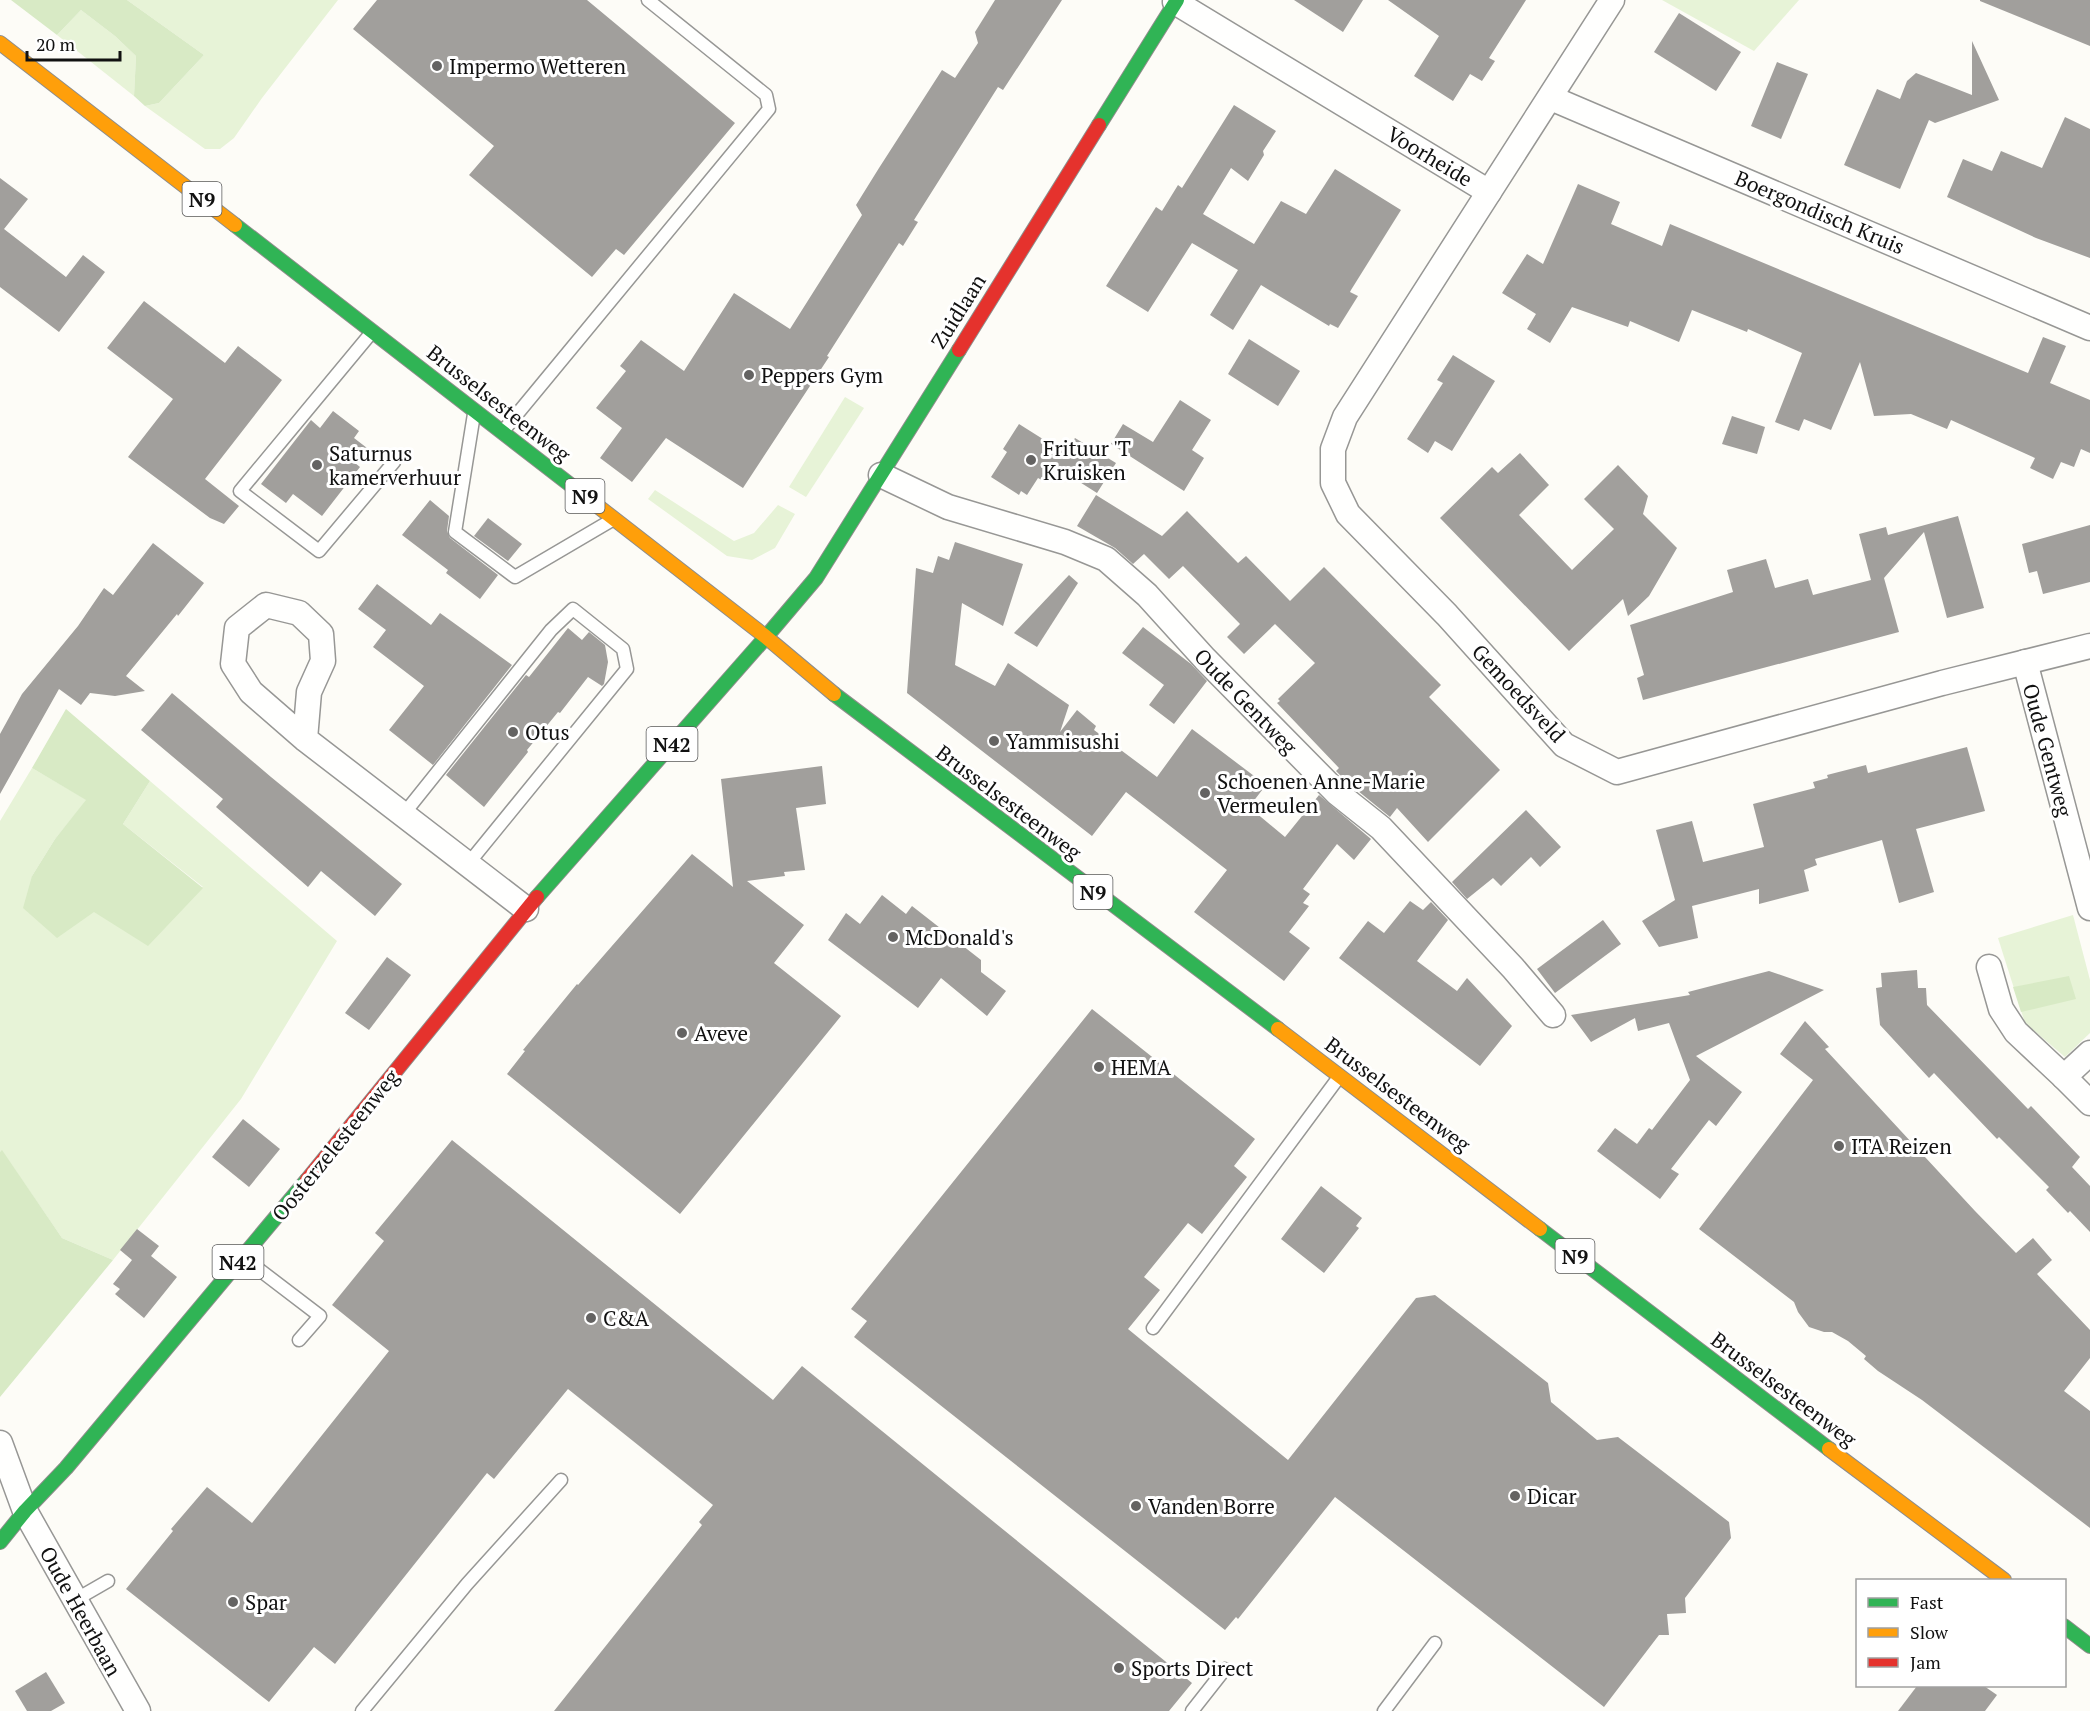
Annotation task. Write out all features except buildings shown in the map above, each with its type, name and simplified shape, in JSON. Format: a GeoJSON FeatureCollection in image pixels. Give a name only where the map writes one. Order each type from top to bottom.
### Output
{"type":"FeatureCollection","features":[{"type":"Feature","properties":{"kind":"main road","name":"Zuidlaan"},"geometry":{"type":"LineString","coordinates":[[766,637],[816,578],[1176,1]]}},
{"type":"Feature","properties":{"kind":"main road","name":"Brusselsesteenweg"},"geometry":{"type":"LineString","coordinates":[[0,43],[503,431],[766,637],[850,707],[2001,1579]]}},
{"type":"Feature","properties":{"kind":"main road","name":"Oosterzelesteenweg"},"geometry":{"type":"LineString","coordinates":[[0,1542],[66,1467],[327,1156],[526,909],[766,637]]}},
{"type":"Feature","properties":{"kind":"main road"},"geometry":{"type":"LineString","coordinates":[[2066,1628],[2090,1646]]}},
{"type":"Feature","properties":{"kind":"street","name":"Voorheide"},"geometry":{"type":"LineString","coordinates":[[1176,1],[1489,192],[1612,0]]}},
{"type":"Feature","properties":{"kind":"street","name":"Boergondisch Kruis"},"geometry":{"type":"LineString","coordinates":[[1551,98],[2090,328]]}},
{"type":"Feature","properties":{"kind":"street","name":"Gemoedsveld"},"geometry":{"type":"LineString","coordinates":[[1489,192],[1345,417],[1333,449],[1333,483],[1348,514],[1447,615],[1564,745],[1617,772],[2090,646]]}},
{"type":"Feature","properties":{"kind":"street","name":"Oude Gentweg"},"geometry":{"type":"LineString","coordinates":[[881,475],[948,507],[1065,542],[1106,559],[1147,595],[1205,660],[1337,793],[1382,828],[1513,968],[1553,1015]]}},
{"type":"Feature","properties":{"kind":"street"},"geometry":{"type":"LineString","coordinates":[[305,739],[309,692],[323,660],[321,634],[299,613],[266,605],[237,628],[233,664],[251,692],[305,739],[526,909]]}},
{"type":"Feature","properties":{"kind":"street","name":"Oude Gentweg"},"geometry":{"type":"LineString","coordinates":[[2025,662],[2090,908]]}},
{"type":"Feature","properties":{"kind":"street"},"geometry":{"type":"LineString","coordinates":[[1989,967],[2001,1009],[2016,1032],[2090,1103]]}},
{"type":"Feature","properties":{"kind":"street"},"geometry":{"type":"LineString","coordinates":[[2064,1077],[2090,1053]]}},
{"type":"Feature","properties":{"kind":"street","name":"Oude Heerbaan"},"geometry":{"type":"LineString","coordinates":[[0,1443],[25,1511],[138,1711]]}},
{"type":"Feature","properties":{"kind":"lane"},"geometry":{"type":"LineString","coordinates":[[503,431],[769,109],[766,95],[648,0]]}},
{"type":"Feature","properties":{"kind":"lane"},"geometry":{"type":"LineString","coordinates":[[372,331],[240,491],[319,551],[394,462]]}},
{"type":"Feature","properties":{"kind":"lane"},"geometry":{"type":"LineString","coordinates":[[475,410],[455,532],[514,577],[614,519]]}},
{"type":"Feature","properties":{"kind":"lane"},"geometry":{"type":"LineString","coordinates":[[403,814],[551,630],[573,609],[623,649],[627,669],[468,864]]}},
{"type":"Feature","properties":{"kind":"lane"},"geometry":{"type":"LineString","coordinates":[[1153,1328],[1340,1076]]}},
{"type":"Feature","properties":{"kind":"lane"},"geometry":{"type":"LineString","coordinates":[[242,1257],[320,1316],[299,1340]]}},
{"type":"Feature","properties":{"kind":"lane"},"geometry":{"type":"LineString","coordinates":[[362,1711],[467,1584],[561,1480]]}},
{"type":"Feature","properties":{"kind":"lane"},"geometry":{"type":"LineString","coordinates":[[75,1600],[108,1581]]}},
{"type":"Feature","properties":{"kind":"lane"},"geometry":{"type":"LineString","coordinates":[[1384,1711],[1436,1643]]}},
{"type":"Feature","properties":{"kind":"lane"},"geometry":{"type":"LineString","coordinates":[[1192,1711],[1225,1669]]}},
{"type":"Feature","properties":{"kind":"green space"},"geometry":{"type":"Polygon","coordinates":[[[11,0],[127,0],[204,55],[159,103],[145,106],[134,96],[136,56],[115,36],[81,10],[57,35],[11,0]]]}},
{"type":"Feature","properties":{"kind":"green space"},"geometry":{"type":"Polygon","coordinates":[[[127,0],[338,0],[234,138],[220,149],[205,149],[145,106],[159,103],[204,55],[127,0]]]}},
{"type":"Feature","properties":{"kind":"green space"},"geometry":{"type":"Polygon","coordinates":[[[1662,0],[1799,0],[1754,51],[1662,0]]]}},
{"type":"Feature","properties":{"kind":"green space"},"geometry":{"type":"Polygon","coordinates":[[[81,10],[115,36],[136,56],[134,96],[57,35],[81,10]]]}},
{"type":"Feature","properties":{"kind":"green space"},"geometry":{"type":"Polygon","coordinates":[[[845,397],[864,408],[806,497],[789,487],[845,397]]]}},
{"type":"Feature","properties":{"kind":"green space"},"geometry":{"type":"Polygon","coordinates":[[[655,490],[734,541],[754,533],[778,505],[795,514],[775,548],[752,560],[727,556],[648,499],[655,490]]]}},
{"type":"Feature","properties":{"kind":"green space"},"geometry":{"type":"Polygon","coordinates":[[[66,709],[150,781],[123,824],[203,888],[148,946],[94,912],[57,938],[23,908],[32,876],[55,839],[86,800],[32,768],[66,709]]]}},
{"type":"Feature","properties":{"kind":"green space"},"geometry":{"type":"Polygon","coordinates":[[[32,768],[87,800],[55,839],[32,876],[94,912],[203,887],[123,824],[150,781],[337,941],[241,1099],[113,1260],[62,1238],[2,1151],[0,1152],[0,821],[32,768]]]}},
{"type":"Feature","properties":{"kind":"green space"},"geometry":{"type":"Polygon","coordinates":[[[2073,915],[2090,980],[2090,1033],[2065,1057],[2025,1023],[1998,938],[2073,915]]]}},
{"type":"Feature","properties":{"kind":"green space"},"geometry":{"type":"Polygon","coordinates":[[[2069,976],[2076,999],[2021,1012],[2013,987],[2069,976]]]}},
{"type":"Feature","properties":{"kind":"green space"},"geometry":{"type":"Polygon","coordinates":[[[2,1150],[62,1238],[113,1260],[0,1397],[0,1152],[2,1150]]]}},
{"type":"Feature","properties":{"kind":"traffic: fast"},"geometry":{"type":"LineString","coordinates":[[1099,125],[1177,0]]}},
{"type":"Feature","properties":{"kind":"traffic: fast"},"geometry":{"type":"LineString","coordinates":[[235,225],[577,490]]}},
{"type":"Feature","properties":{"kind":"traffic: fast"},"geometry":{"type":"LineString","coordinates":[[766,637],[816,578],[959,350]]}},
{"type":"Feature","properties":{"kind":"traffic: fast"},"geometry":{"type":"LineString","coordinates":[[537,897],[766,637]]}},
{"type":"Feature","properties":{"kind":"traffic: fast"},"geometry":{"type":"LineString","coordinates":[[834,694],[1278,1029]]}},
{"type":"Feature","properties":{"kind":"traffic: fast"},"geometry":{"type":"LineString","coordinates":[[0,1542],[25,1511],[66,1468],[307,1180]]}},
{"type":"Feature","properties":{"kind":"traffic: fast"},"geometry":{"type":"LineString","coordinates":[[1540,1229],[1829,1449]]}},
{"type":"Feature","properties":{"kind":"traffic: fast"},"geometry":{"type":"LineString","coordinates":[[2066,1628],[2090,1646]]}},
{"type":"Feature","properties":{"kind":"traffic: slow"},"geometry":{"type":"LineString","coordinates":[[0,43],[235,225]]}},
{"type":"Feature","properties":{"kind":"traffic: slow"},"geometry":{"type":"LineString","coordinates":[[577,490],[766,637],[834,694]]}},
{"type":"Feature","properties":{"kind":"traffic: slow"},"geometry":{"type":"LineString","coordinates":[[1278,1029],[1540,1229]]}},
{"type":"Feature","properties":{"kind":"traffic: slow"},"geometry":{"type":"LineString","coordinates":[[1829,1449],[2003,1579]]}},
{"type":"Feature","properties":{"kind":"traffic: jam"},"geometry":{"type":"LineString","coordinates":[[959,350],[1099,125]]}},
{"type":"Feature","properties":{"kind":"traffic: jam"},"geometry":{"type":"LineString","coordinates":[[307,1180],[537,897]]}},
{"type":"Feature","properties":{"kind":"place","name":"Impermo Wetteren"},"geometry":{"type":"Point","coordinates":[437,66]}},
{"type":"Feature","properties":{"kind":"place","name":"Peppers Gym"},"geometry":{"type":"Point","coordinates":[749,375]}},
{"type":"Feature","properties":{"kind":"place","name":"Frituur 'T Kruisken"},"geometry":{"type":"Point","coordinates":[1031,460]}},
{"type":"Feature","properties":{"kind":"place","name":"Saturnus kamerverhuur"},"geometry":{"type":"Point","coordinates":[317,465]}},
{"type":"Feature","properties":{"kind":"place","name":"Otus"},"geometry":{"type":"Point","coordinates":[513,732]}},
{"type":"Feature","properties":{"kind":"place","name":"Yammisushi"},"geometry":{"type":"Point","coordinates":[994,741]}},
{"type":"Feature","properties":{"kind":"place","name":"Schoenen Anne-Marie Vermeulen"},"geometry":{"type":"Point","coordinates":[1205,793]}},
{"type":"Feature","properties":{"kind":"place","name":"McDonald's"},"geometry":{"type":"Point","coordinates":[893,937]}},
{"type":"Feature","properties":{"kind":"place","name":"Aveve"},"geometry":{"type":"Point","coordinates":[682,1033]}},
{"type":"Feature","properties":{"kind":"place","name":"HEMA"},"geometry":{"type":"Point","coordinates":[1099,1067]}},
{"type":"Feature","properties":{"kind":"place","name":"ITA Reizen"},"geometry":{"type":"Point","coordinates":[1839,1146]}},
{"type":"Feature","properties":{"kind":"place","name":"C&A"},"geometry":{"type":"Point","coordinates":[591,1318]}},
{"type":"Feature","properties":{"kind":"place","name":"Dicar"},"geometry":{"type":"Point","coordinates":[1515,1496]}},
{"type":"Feature","properties":{"kind":"place","name":"Vanden Borre"},"geometry":{"type":"Point","coordinates":[1136,1506]}},
{"type":"Feature","properties":{"kind":"place","name":"Spar"},"geometry":{"type":"Point","coordinates":[233,1602]}},
{"type":"Feature","properties":{"kind":"place","name":"Sports Direct"},"geometry":{"type":"Point","coordinates":[1119,1668]}}]}
